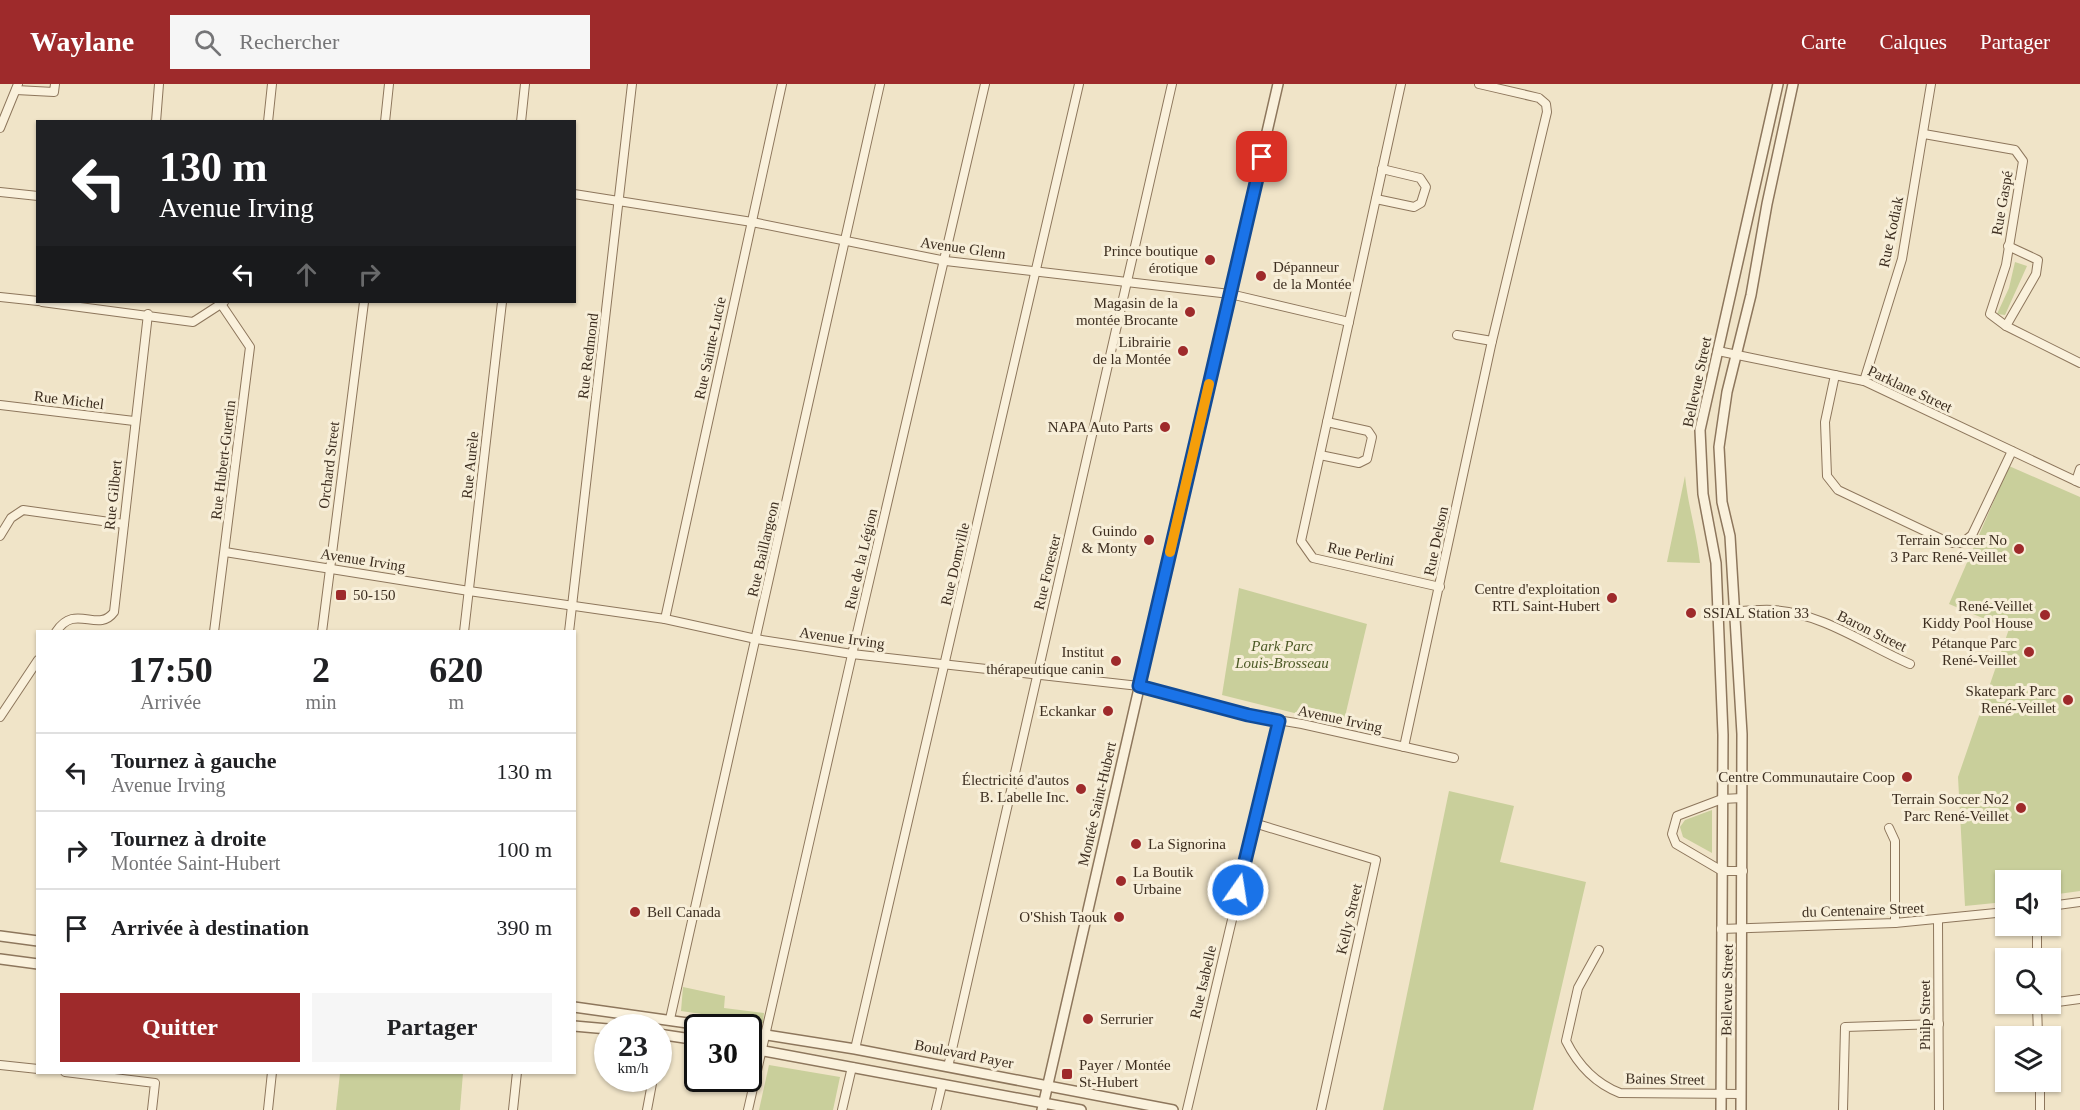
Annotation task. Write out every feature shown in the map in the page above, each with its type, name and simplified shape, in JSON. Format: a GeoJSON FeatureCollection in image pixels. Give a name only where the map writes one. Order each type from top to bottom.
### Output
{"type":"FeatureCollection","features":[{"type":"Feature","properties":{"kind":"street"},"geometry":{"type":"LineString","coordinates":[[0,128],[17,87],[54,92],[55,84]]}},
{"type":"Feature","properties":{"kind":"street"},"geometry":{"type":"LineString","coordinates":[[156,120],[159,84]]}},
{"type":"Feature","properties":{"kind":"street"},"geometry":{"type":"LineString","coordinates":[[268,120],[272,84]]}},
{"type":"Feature","properties":{"kind":"street"},"geometry":{"type":"LineString","coordinates":[[385,120],[389,84]]}},
{"type":"Feature","properties":{"kind":"street"},"geometry":{"type":"LineString","coordinates":[[521,120],[525,84]]}},
{"type":"Feature","properties":{"kind":"street","name":"Rue Redmond"},"geometry":{"type":"LineString","coordinates":[[569,630],[633,84]]}},
{"type":"Feature","properties":{"kind":"street","name":"Rue Sainte-Lucie"},"geometry":{"type":"LineString","coordinates":[[665,619],[782,84]]}},
{"type":"Feature","properties":{"kind":"street","name":"Rue Baillargeon"},"geometry":{"type":"LineString","coordinates":[[671,1014],[880,84]]}},
{"type":"Feature","properties":{"kind":"street","name":"Rue de la Légion"},"geometry":{"type":"LineString","coordinates":[[762,1048],[767,1035],[852,654],[946,261],[985,84]]}},
{"type":"Feature","properties":{"kind":"street","name":"Rue Domville"},"geometry":{"type":"LineString","coordinates":[[855,1049],[1079,84]]}},
{"type":"Feature","properties":{"kind":"street","name":"Rue Forester"},"geometry":{"type":"LineString","coordinates":[[948,1066],[1172,84]]}},
{"type":"Feature","properties":{"kind":"street","name":"Montée Saint-Hubert"},"geometry":{"type":"LineString","coordinates":[[1043,1106],[1278,84]]}},
{"type":"Feature","properties":{"kind":"street","name":"Rue Perlini"},"geometry":{"type":"LineString","coordinates":[[1401,84],[1301,541],[1313,558],[1440,587]]}},
{"type":"Feature","properties":{"kind":"street"},"geometry":{"type":"LineString","coordinates":[[1479,84],[1514,88]]}},
{"type":"Feature","properties":{"kind":"street","name":"Bellevue Street"},"geometry":{"type":"LineString","coordinates":[[1721,1110],[1723,735],[1716,563],[1703,494],[1700,430],[1778,84]]}},
{"type":"Feature","properties":{"kind":"street","name":"Bellevue Street"},"geometry":{"type":"LineString","coordinates":[[1741,1110],[1742,734],[1730,536],[1722,502],[1719,447],[1726,392],[1738,355],[1793,84]]}},
{"type":"Feature","properties":{"kind":"street","name":"Rue Kodiak"},"geometry":{"type":"LineString","coordinates":[[1864,381],[1902,258],[1931,84]]}},
{"type":"Feature","properties":{"kind":"street","name":"Rue Delson"},"geometry":{"type":"LineString","coordinates":[[1404,747],[1492,341],[1547,112],[1546,104],[1539,98],[1514,88]]}},
{"type":"Feature","properties":{"kind":"street","name":"Rue Gaspé"},"geometry":{"type":"LineString","coordinates":[[1924,134],[2015,150],[2021,155],[2023,162],[2008,246],[2002,283],[1990,314],[2006,326],[2036,274],[2038,260],[2008,246]]}},
{"type":"Feature","properties":{"kind":"street"},"geometry":{"type":"LineString","coordinates":[[1376,199],[1414,207],[1421,203],[1426,187],[1420,178],[1382,169]]}},
{"type":"Feature","properties":{"kind":"street"},"geometry":{"type":"LineString","coordinates":[[0,192],[36,196]]}},
{"type":"Feature","properties":{"kind":"street","name":"Avenue Glenn"},"geometry":{"type":"LineString","coordinates":[[576,194],[752,222],[946,261],[1128,280],[1230,294],[1349,322]]}},
{"type":"Feature","properties":{"kind":"street"},"geometry":{"type":"LineString","coordinates":[[0,297],[36,301]]}},
{"type":"Feature","properties":{"kind":"street"},"geometry":{"type":"LineString","coordinates":[[57,303],[193,322],[222,303]]}},
{"type":"Feature","properties":{"kind":"street","name":"Rue Hubert-Guertin"},"geometry":{"type":"LineString","coordinates":[[214,630],[250,347],[222,303]]}},
{"type":"Feature","properties":{"kind":"street","name":"Orchard Street"},"geometry":{"type":"LineString","coordinates":[[322,630],[363,303]]}},
{"type":"Feature","properties":{"kind":"street","name":"Rue Aurèle"},"geometry":{"type":"LineString","coordinates":[[464,630],[502,303]]}},
{"type":"Feature","properties":{"kind":"street","name":"Rue Gilbert"},"geometry":{"type":"LineString","coordinates":[[57,630],[63,621],[72,617],[102,621],[109,619],[114,612],[148,314]]}},
{"type":"Feature","properties":{"kind":"street"},"geometry":{"type":"LineString","coordinates":[[2006,326],[2080,363]]}},
{"type":"Feature","properties":{"kind":"street"},"geometry":{"type":"LineString","coordinates":[[1457,335],[1492,341]]}},
{"type":"Feature","properties":{"kind":"street","name":"Parklane Street"},"geometry":{"type":"LineString","coordinates":[[1718,351],[1864,381],[2078,482]]}},
{"type":"Feature","properties":{"kind":"street"},"geometry":{"type":"LineString","coordinates":[[1835,375],[1825,422],[1829,483],[1838,490],[1949,542],[1962,543],[1972,535],[2012,451]]}},
{"type":"Feature","properties":{"kind":"street","name":"Rue Michel"},"geometry":{"type":"LineString","coordinates":[[0,405],[134,421]]}},
{"type":"Feature","properties":{"kind":"street"},"geometry":{"type":"LineString","coordinates":[[1320,455],[1359,463],[1367,459],[1372,437],[1368,431],[1327,422]]}},
{"type":"Feature","properties":{"kind":"street"},"geometry":{"type":"LineString","coordinates":[[2078,482],[2080,469]]}},
{"type":"Feature","properties":{"kind":"street"},"geometry":{"type":"LineString","coordinates":[[0,536],[11,518],[23,510],[124,524]]}},
{"type":"Feature","properties":{"kind":"street","name":"Avenue Irving"},"geometry":{"type":"LineString","coordinates":[[225,552],[469,591],[665,619],[756,639],[852,654],[1139,686],[1248,715],[1454,758]]}},
{"type":"Feature","properties":{"kind":"street","name":"Baron Street"},"geometry":{"type":"LineString","coordinates":[[1717,613],[1771,610],[1800,614],[1831,626],[1910,664]]}},
{"type":"Feature","properties":{"kind":"street"},"geometry":{"type":"LineString","coordinates":[[0,717],[36,663]]}},
{"type":"Feature","properties":{"kind":"street","name":"Rue Isabelle"},"geometry":{"type":"LineString","coordinates":[[1187,1110],[1279,721]]}},
{"type":"Feature","properties":{"kind":"street"},"geometry":{"type":"LineString","coordinates":[[1742,798],[1722,799],[1677,816],[1672,834],[1676,844],[1722,871],[1743,871]]}},
{"type":"Feature","properties":{"kind":"street","name":"Kelly Street"},"geometry":{"type":"LineString","coordinates":[[1254,824],[1377,860],[1321,1110]]}},
{"type":"Feature","properties":{"kind":"street"},"geometry":{"type":"LineString","coordinates":[[1888,828],[1895,841],[1895,923]]}},
{"type":"Feature","properties":{"kind":"street"},"geometry":{"type":"LineString","coordinates":[[2061,905],[2080,902]]}},
{"type":"Feature","properties":{"kind":"street","name":"du Centenaire Street"},"geometry":{"type":"LineString","coordinates":[[1721,928],[1938,921],[1995,913]]}},
{"type":"Feature","properties":{"kind":"street","name":"Philp Street"},"geometry":{"type":"LineString","coordinates":[[1938,921],[1939,1110]]}},
{"type":"Feature","properties":{"kind":"street"},"geometry":{"type":"LineString","coordinates":[[0,936],[36,941]]}},
{"type":"Feature","properties":{"kind":"street","name":"Baines Street"},"geometry":{"type":"LineString","coordinates":[[1599,950],[1578,988],[1566,1041],[1576,1060],[1602,1086],[1620,1093],[1741,1094]]}},
{"type":"Feature","properties":{"kind":"street"},"geometry":{"type":"LineString","coordinates":[[0,959],[36,964]]}},
{"type":"Feature","properties":{"kind":"street"},"geometry":{"type":"LineString","coordinates":[[2061,1001],[2080,999]]}},
{"type":"Feature","properties":{"kind":"street"},"geometry":{"type":"LineString","coordinates":[[576,1007],[630,1014]]}},
{"type":"Feature","properties":{"kind":"street"},"geometry":{"type":"LineString","coordinates":[[1843,1110],[1845,1027],[1938,1024]]}},
{"type":"Feature","properties":{"kind":"street"},"geometry":{"type":"LineString","coordinates":[[576,1026],[594,1028]]}},
{"type":"Feature","properties":{"kind":"street","name":"Boulevard Payer"},"geometry":{"type":"LineString","coordinates":[[762,1034],[948,1066],[1173,1110]]}},
{"type":"Feature","properties":{"kind":"street"},"geometry":{"type":"LineString","coordinates":[[762,1050],[942,1084],[1043,1106],[1081,1110]]}},
{"type":"Feature","properties":{"kind":"street"},"geometry":{"type":"LineString","coordinates":[[0,1065],[36,1069]]}},
{"type":"Feature","properties":{"kind":"street"},"geometry":{"type":"LineString","coordinates":[[842,1110],[852,1068]]}},
{"type":"Feature","properties":{"kind":"street"},"geometry":{"type":"LineString","coordinates":[[81,1074],[155,1083],[153,1110]]}},
{"type":"Feature","properties":{"kind":"street"},"geometry":{"type":"LineString","coordinates":[[268,1110],[272,1074]]}},
{"type":"Feature","properties":{"kind":"street"},"geometry":{"type":"LineString","coordinates":[[513,1110],[517,1074]]}},
{"type":"Feature","properties":{"kind":"street"},"geometry":{"type":"LineString","coordinates":[[936,1110],[942,1084]]}},
{"type":"Feature","properties":{"kind":"street"},"geometry":{"type":"LineString","coordinates":[[647,1110],[650,1092]]}},
{"type":"Feature","properties":{"kind":"street","name":"Rue de la Légion"},"geometry":{"type":"LineString","coordinates":[[748,1110],[752,1092]]}},
{"type":"Feature","properties":{"kind":"street"},"geometry":{"type":"LineString","coordinates":[[2040,1092],[2040,1110]]}},
{"type":"Feature","properties":{"kind":"green space"},"geometry":{"type":"Polygon","coordinates":[[[2015,262],[2027,266],[2005,315],[1997,314],[2009,288],[2015,262]]]}},
{"type":"Feature","properties":{"kind":"green space"},"geometry":{"type":"Polygon","coordinates":[[[2009,466],[2080,497],[2080,891],[2061,894],[2061,870],[1995,870],[1995,903],[1965,906],[1958,777],[2009,629],[1949,604],[2009,466]]]}},
{"type":"Feature","properties":{"kind":"green space"},"geometry":{"type":"Polygon","coordinates":[[[1685,476],[1697,541],[1700,563],[1667,562],[1685,476]]]}},
{"type":"Feature","properties":{"kind":"green space","name":"Park Parc Louis-Brosseau"},"geometry":{"type":"Polygon","coordinates":[[[1239,588],[1367,624],[1343,725],[1222,695],[1239,588]]]}},
{"type":"Feature","properties":{"kind":"green space"},"geometry":{"type":"Polygon","coordinates":[[[1449,791],[1514,806],[1500,862],[1586,882],[1533,1110],[1383,1110],[1449,791]]]}},
{"type":"Feature","properties":{"kind":"green space"},"geometry":{"type":"Polygon","coordinates":[[[1712,810],[1712,853],[1683,837],[1680,827],[1685,820],[1712,810]]]}},
{"type":"Feature","properties":{"kind":"green space"},"geometry":{"type":"Polygon","coordinates":[[[683,987],[725,996],[724,1008],[764,1013],[763,1023],[762,1014],[702,1014],[681,1011],[683,987]]]}},
{"type":"Feature","properties":{"kind":"green space"},"geometry":{"type":"Polygon","coordinates":[[[769,1065],[840,1077],[833,1110],[759,1110],[769,1065]]]}},
{"type":"Feature","properties":{"kind":"green space"},"geometry":{"type":"Polygon","coordinates":[[[340,1074],[463,1074],[460,1110],[336,1110],[340,1074]]]}},
{"type":"Feature","properties":{"kind":"slow traffic"},"geometry":{"type":"LineString","coordinates":[[1170,552],[1209,384]]}},
{"type":"Feature","properties":{"kind":"place","name":"Prince boutique érotique"},"geometry":{"type":"Point","coordinates":[1210,260]}},
{"type":"Feature","properties":{"kind":"place","name":"Dépanneur de la Montée"},"geometry":{"type":"Point","coordinates":[1261,276]}},
{"type":"Feature","properties":{"kind":"place","name":"Magasin de la montée Brocante"},"geometry":{"type":"Point","coordinates":[1190,312]}},
{"type":"Feature","properties":{"kind":"place","name":"Librairie de la Montée"},"geometry":{"type":"Point","coordinates":[1183,351]}},
{"type":"Feature","properties":{"kind":"place","name":"NAPA Auto Parts"},"geometry":{"type":"Point","coordinates":[1165,427]}},
{"type":"Feature","properties":{"kind":"place","name":"Guindo & Monty"},"geometry":{"type":"Point","coordinates":[1149,540]}},
{"type":"Feature","properties":{"kind":"place","name":"Terrain Soccer No 3 Parc René-Veillet"},"geometry":{"type":"Point","coordinates":[2019,549]}},
{"type":"Feature","properties":{"kind":"place","name":"50-150"},"geometry":{"type":"Point","coordinates":[341,595]}},
{"type":"Feature","properties":{"kind":"place","name":"Centre d'exploitation RTL Saint-Hubert"},"geometry":{"type":"Point","coordinates":[1612,598]}},
{"type":"Feature","properties":{"kind":"place","name":"SSIAL Station 33"},"geometry":{"type":"Point","coordinates":[1691,613]}},
{"type":"Feature","properties":{"kind":"place","name":"René-Veillet Kiddy Pool House"},"geometry":{"type":"Point","coordinates":[2045,615]}},
{"type":"Feature","properties":{"kind":"place","name":"Pétanque Parc René-Veillet"},"geometry":{"type":"Point","coordinates":[2029,652]}},
{"type":"Feature","properties":{"kind":"place","name":"Institut thérapeutique canin"},"geometry":{"type":"Point","coordinates":[1116,661]}},
{"type":"Feature","properties":{"kind":"place","name":"Skatepark Parc René-Veillet"},"geometry":{"type":"Point","coordinates":[2068,700]}},
{"type":"Feature","properties":{"kind":"place","name":"Eckankar"},"geometry":{"type":"Point","coordinates":[1108,711]}},
{"type":"Feature","properties":{"kind":"place","name":"Centre Communautaire Coop"},"geometry":{"type":"Point","coordinates":[1907,777]}},
{"type":"Feature","properties":{"kind":"place","name":"Électricité d'autos B. Labelle Inc."},"geometry":{"type":"Point","coordinates":[1081,789]}},
{"type":"Feature","properties":{"kind":"place","name":"Terrain Soccer No2 Parc René-Veillet"},"geometry":{"type":"Point","coordinates":[2021,808]}},
{"type":"Feature","properties":{"kind":"place","name":"La Signorina"},"geometry":{"type":"Point","coordinates":[1136,844]}},
{"type":"Feature","properties":{"kind":"place","name":"La Boutik Urbaine"},"geometry":{"type":"Point","coordinates":[1121,881]}},
{"type":"Feature","properties":{"kind":"place","name":"Bell Canada"},"geometry":{"type":"Point","coordinates":[635,912]}},
{"type":"Feature","properties":{"kind":"place","name":"O'Shish Taouk"},"geometry":{"type":"Point","coordinates":[1119,917]}},
{"type":"Feature","properties":{"kind":"place","name":"Serrurier"},"geometry":{"type":"Point","coordinates":[1088,1019]}},
{"type":"Feature","properties":{"kind":"place","name":"Payer / Montée St-Hubert"},"geometry":{"type":"Point","coordinates":[1067,1074]}},
{"type":"Feature","properties":{"kind":"route"},"geometry":{"type":"LineString","coordinates":[[1238,890],[1279,721],[1139,686],[1262,157]]}}]}
